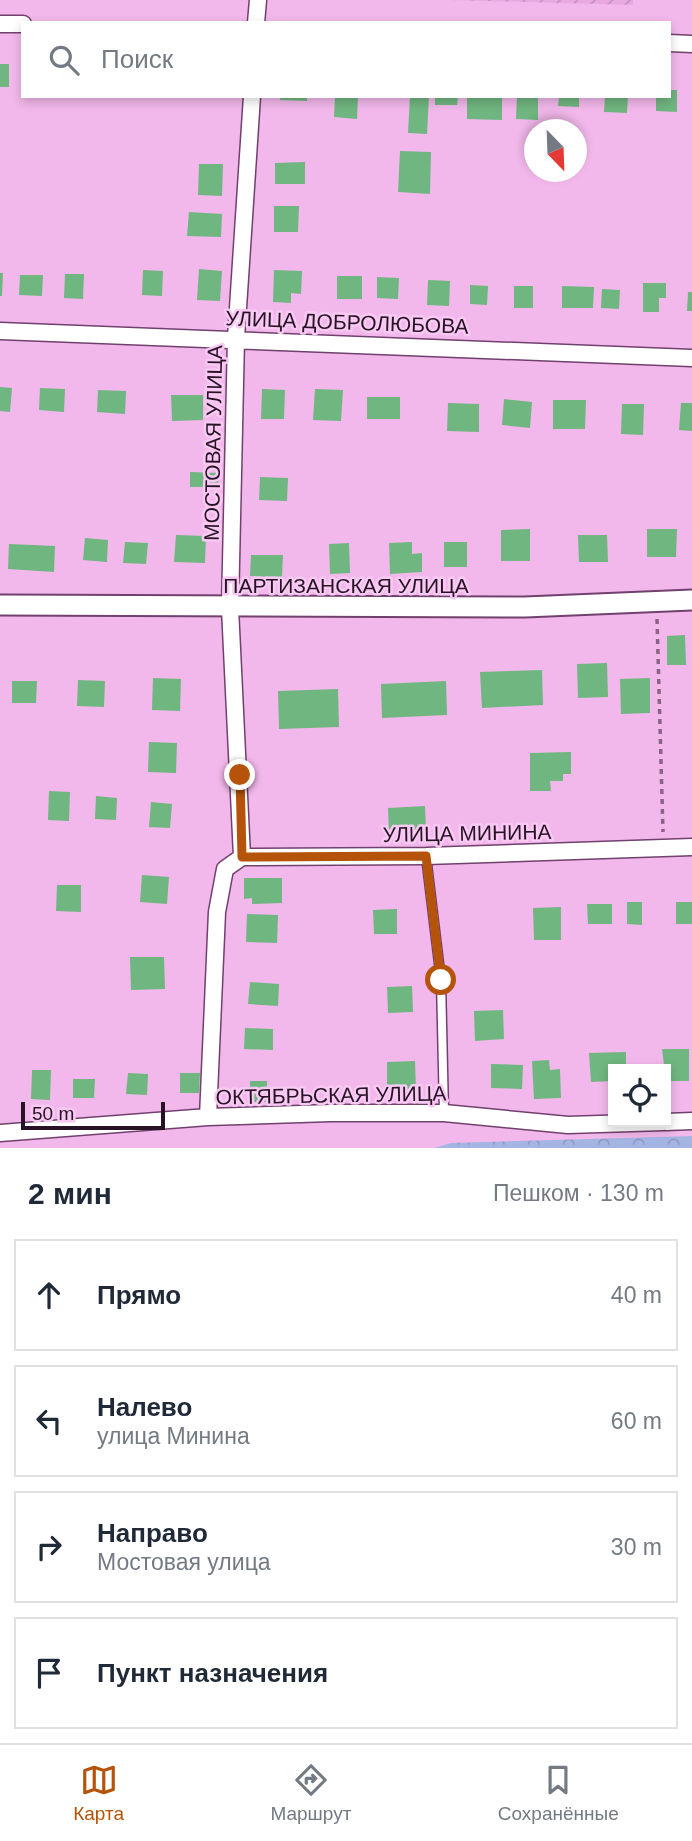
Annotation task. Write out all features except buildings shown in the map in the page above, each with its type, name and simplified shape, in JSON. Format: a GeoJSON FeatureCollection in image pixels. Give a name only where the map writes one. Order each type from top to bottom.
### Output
{"type":"FeatureCollection","features":[{"type":"Feature","properties":{"kind":"street"},"geometry":{"type":"LineString","coordinates":[[256,21],[258,0]]}},
{"type":"Feature","properties":{"kind":"street"},"geometry":{"type":"LineString","coordinates":[[0,23],[21,24]]}},
{"type":"Feature","properties":{"kind":"street"},"geometry":{"type":"LineString","coordinates":[[671,43],[692,44]]}},
{"type":"Feature","properties":{"kind":"street","name":"МОСТОВАЯ УЛИЦА"},"geometry":{"type":"LineString","coordinates":[[242,857],[230,608],[236,338],[252,98]]}},
{"type":"Feature","properties":{"kind":"street","name":"УЛИЦА ДОБРОЛЮБОВА"},"geometry":{"type":"LineString","coordinates":[[0,331],[236,338],[692,358]]}},
{"type":"Feature","properties":{"kind":"street","name":"ПАРТИЗАНСКАЯ УЛИЦА"},"geometry":{"type":"LineString","coordinates":[[0,605],[230,608],[525,607],[692,600]]}},
{"type":"Feature","properties":{"kind":"street","name":"УЛИЦА МИНИНА"},"geometry":{"type":"LineString","coordinates":[[242,857],[426,856],[692,848]]}},
{"type":"Feature","properties":{"kind":"street"},"geometry":{"type":"LineString","coordinates":[[208,1117],[218,912],[225,869],[242,857]]}},
{"type":"Feature","properties":{"kind":"street","name":"ОКТЯБРЬСКАЯ УЛИЦА"},"geometry":{"type":"LineString","coordinates":[[0,1133],[208,1117],[444,1113],[568,1125],[608,1124]]}},
{"type":"Feature","properties":{"kind":"street","name":"ОКТЯБРЬСКАЯ УЛИЦА"},"geometry":{"type":"LineString","coordinates":[[671,1122],[692,1121]]}},
{"type":"Feature","properties":{"kind":"lane"},"geometry":{"type":"LineString","coordinates":[[426,856],[441,980],[444,1113]]}},
{"type":"Feature","properties":{"kind":"path"},"geometry":{"type":"LineString","coordinates":[[657,601],[663,848]]}},
{"type":"Feature","properties":{"kind":"shaded area"},"geometry":{"type":"Polygon","coordinates":[[[449,0],[633,0],[633,5],[449,0]]]}},
{"type":"Feature","properties":{"kind":"green space"},"geometry":{"type":"Polygon","coordinates":[[[692,1136],[692,1148],[434,1148],[451,1143],[692,1136]]]}},
{"type":"Feature","properties":{"kind":"route"},"geometry":{"type":"LineString","coordinates":[[240,775],[242,857],[426,856],[441,980]]}}]}
